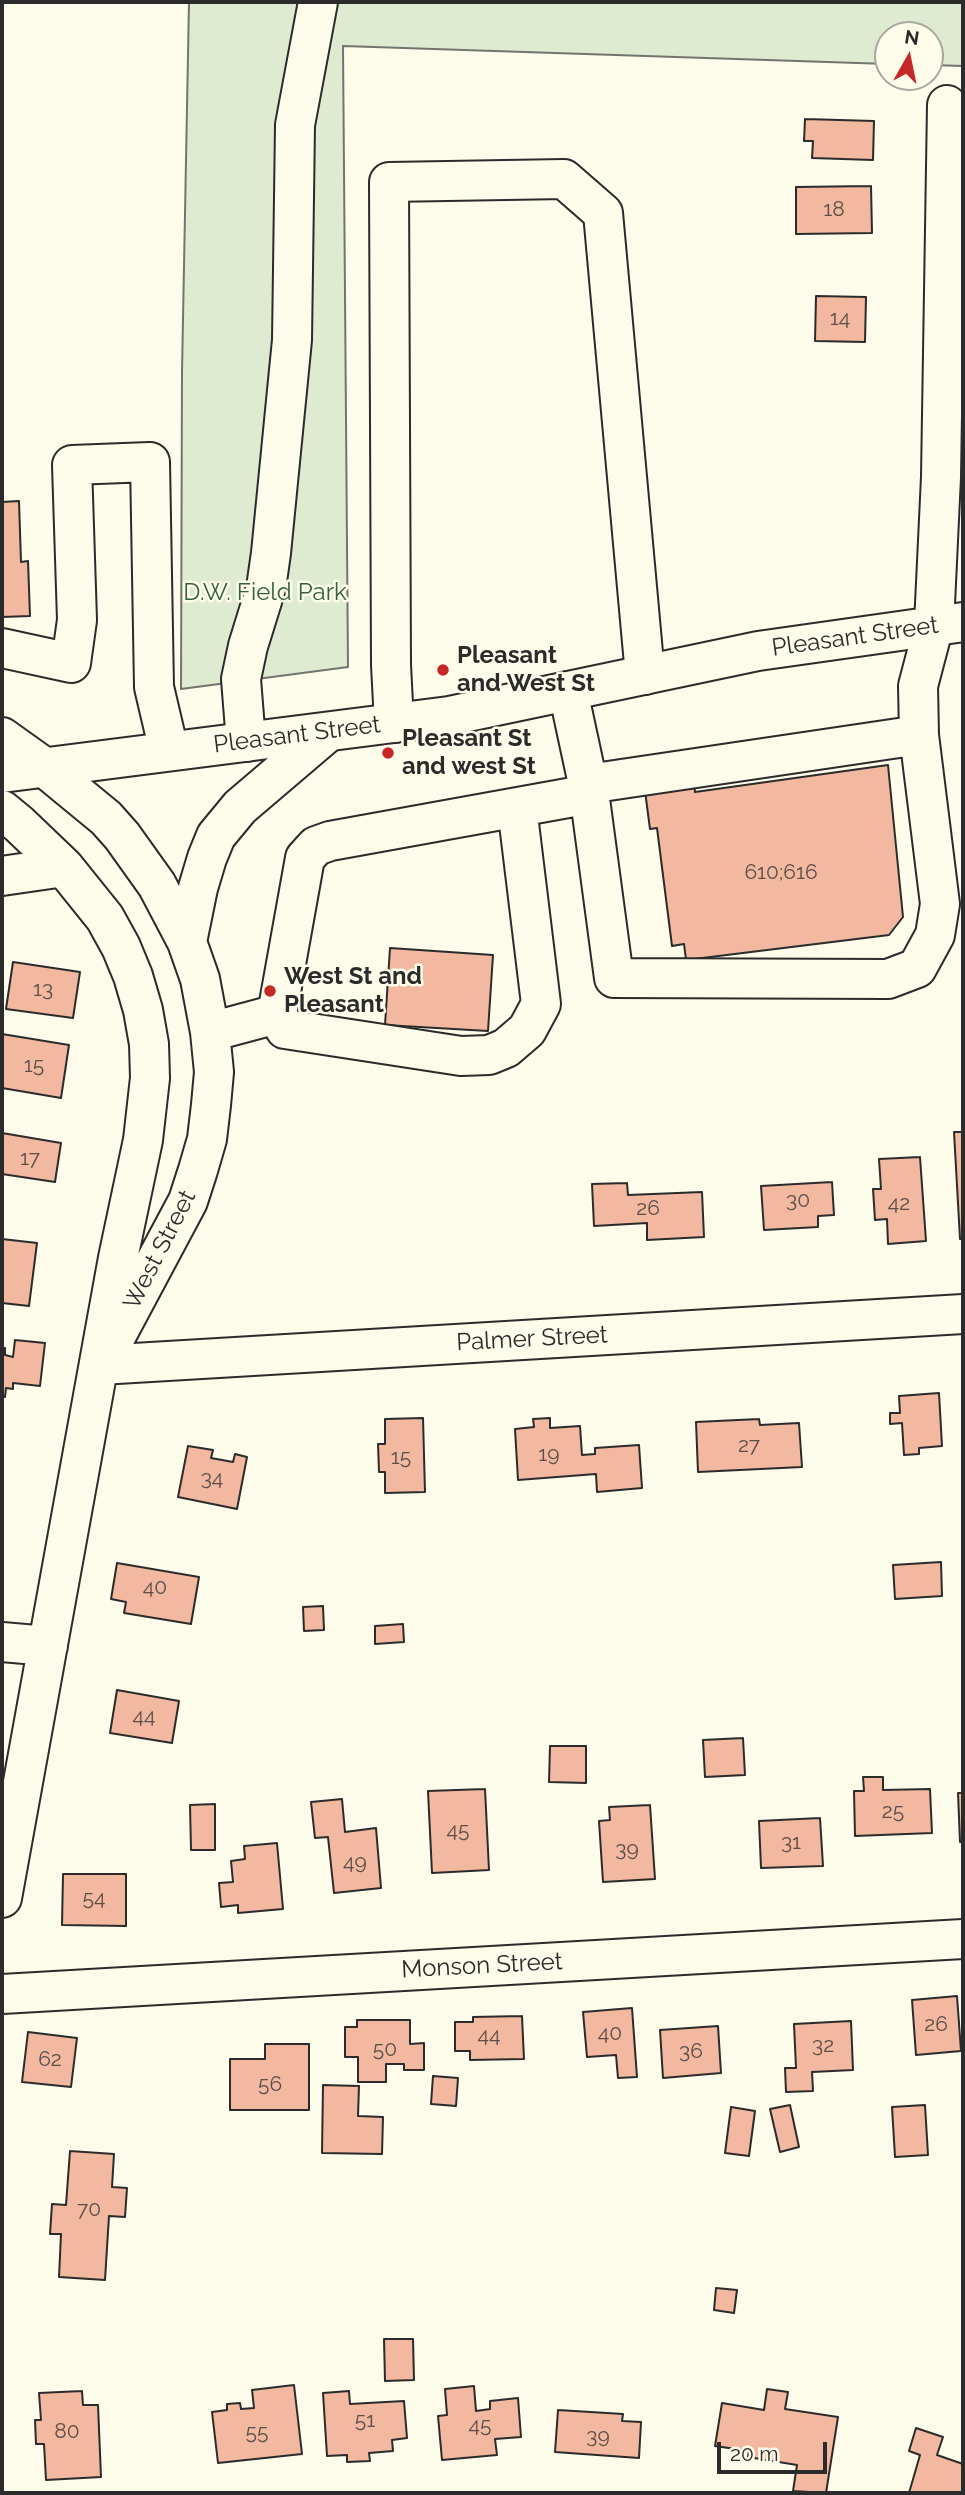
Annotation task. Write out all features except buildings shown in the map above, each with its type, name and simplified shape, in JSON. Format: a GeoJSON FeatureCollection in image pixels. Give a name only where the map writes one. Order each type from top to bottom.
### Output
{"type":"FeatureCollection","features":[{"type":"Feature","properties":{"kind":"street"},"geometry":{"type":"LineString","coordinates":[[246,742],[241,679],[266,588],[271,552],[291,351],[295,125],[318,2]]}},
{"type":"Feature","properties":{"kind":"street"},"geometry":{"type":"LineString","coordinates":[[568,691],[589,789],[614,978],[888,979],[917,968],[935,936],[940,904],[919,735],[918,686],[949,624],[941,477],[947,105]]}},
{"type":"Feature","properties":{"kind":"street"},"geometry":{"type":"LineString","coordinates":[[394,723],[391,665],[388,182],[564,179],[603,213],[645,675]]}},
{"type":"Feature","properties":{"kind":"street"},"geometry":{"type":"LineString","coordinates":[[2,648],[71,663],[77,620],[72,465],[150,462],[154,687],[169,751]]}},
{"type":"Feature","properties":{"kind":"street","name":"Pleasant Street"},"geometry":{"type":"LineString","coordinates":[[2,773],[449,716],[758,651],[949,624]]}},
{"type":"Feature","properties":{"kind":"street"},"geometry":{"type":"LineString","coordinates":[[187,942],[202,873],[216,836],[240,807],[328,732]]}},
{"type":"Feature","properties":{"kind":"street"},"geometry":{"type":"LineString","coordinates":[[517,807],[541,1004],[527,1030],[506,1048],[489,1055],[461,1056],[285,1029],[277,1014],[305,858],[316,846],[330,841],[517,807],[589,789],[919,735]]}},
{"type":"Feature","properties":{"kind":"street","name":"West Street"},"geometry":{"type":"LineString","coordinates":[[2,737],[96,810],[122,836],[157,885],[187,942],[200,979],[210,1032],[214,1072],[207,1139],[188,1201],[100,1366]]}},
{"type":"Feature","properties":{"kind":"street","name":"West Street"},"geometry":{"type":"LineString","coordinates":[[2,810],[64,867],[105,918],[121,947],[143,1010],[149,1044],[150,1078],[146,1121],[118,1258],[2,1898]]}},
{"type":"Feature","properties":{"kind":"street"},"geometry":{"type":"LineString","coordinates":[[2,876],[64,867]]}},
{"type":"Feature","properties":{"kind":"street"},"geometry":{"type":"LineString","coordinates":[[210,1032],[277,1014]]}},
{"type":"Feature","properties":{"kind":"street","name":"Palmer Street"},"geometry":{"type":"LineString","coordinates":[[100,1366],[963,1314]]}},
{"type":"Feature","properties":{"kind":"street"},"geometry":{"type":"LineString","coordinates":[[2,1642],[48,1646]]}},
{"type":"Feature","properties":{"kind":"street","name":"Monson Street"},"geometry":{"type":"LineString","coordinates":[[2,1994],[963,1939]]}},
{"type":"Feature","properties":{"kind":"green space","name":"D.W. Field Park"},"geometry":{"type":"Polygon","coordinates":[[[189,2],[963,2],[963,66],[944,65],[944,21],[874,21],[874,64],[343,46],[348,667],[181,689],[182,372],[189,2]]]}},
{"type":"Feature","properties":{"kind":"place","name":"Pleasant and West St"},"geometry":{"type":"Point","coordinates":[443,670]}},
{"type":"Feature","properties":{"kind":"place","name":"Pleasant St and west St"},"geometry":{"type":"Point","coordinates":[388,753]}},
{"type":"Feature","properties":{"kind":"place","name":"West St and Pleasant"},"geometry":{"type":"Point","coordinates":[270,991]}}]}
